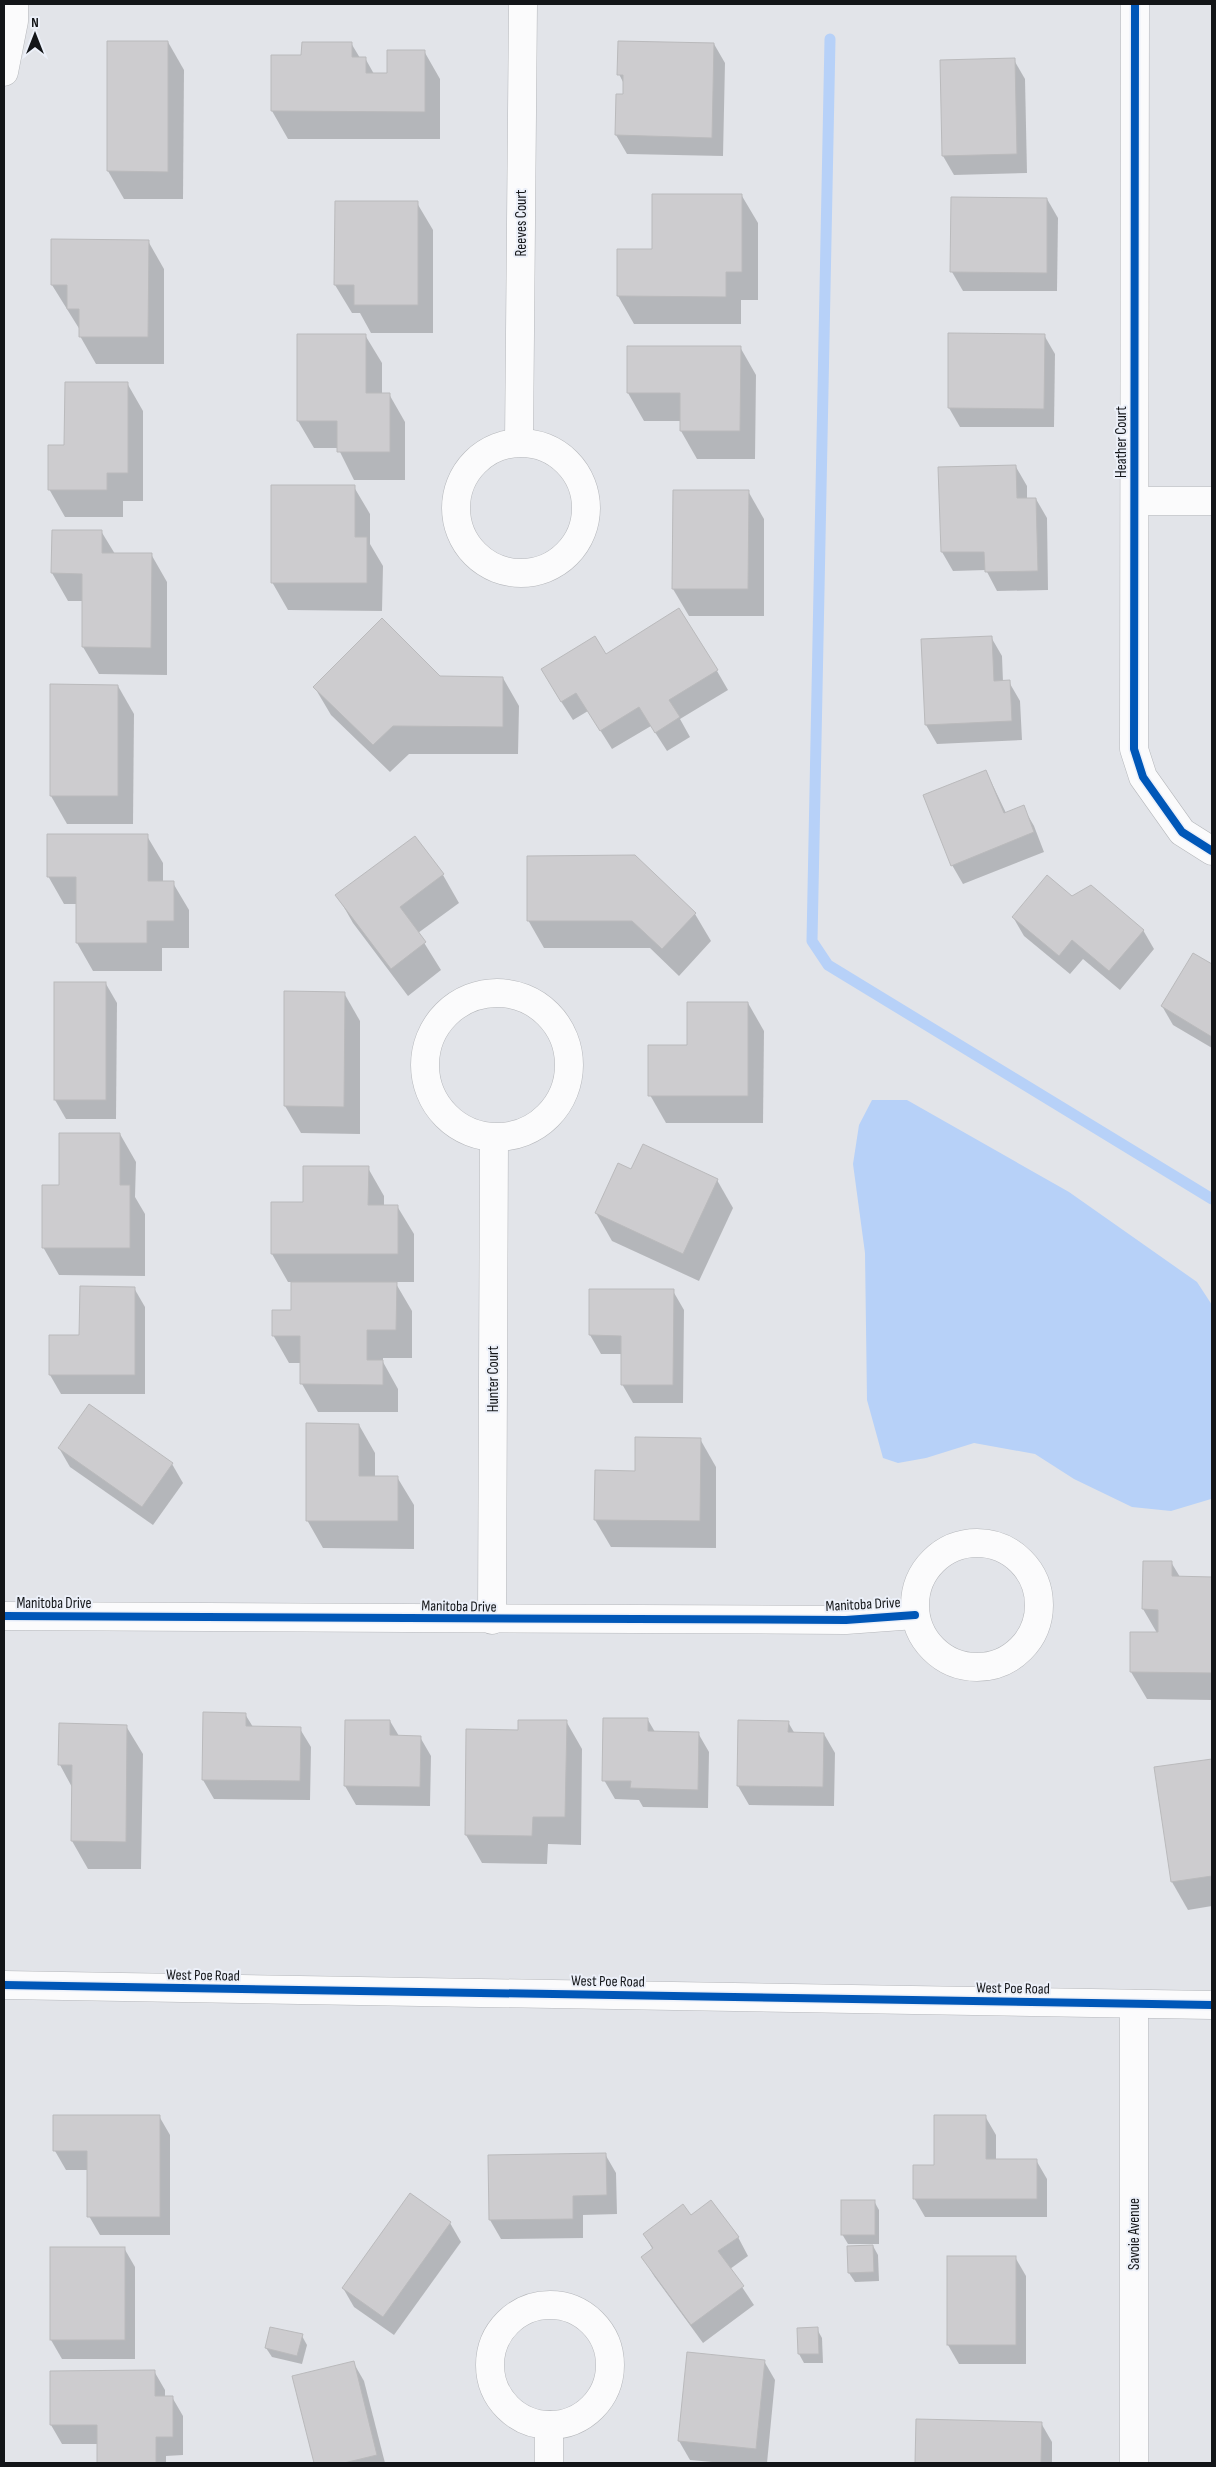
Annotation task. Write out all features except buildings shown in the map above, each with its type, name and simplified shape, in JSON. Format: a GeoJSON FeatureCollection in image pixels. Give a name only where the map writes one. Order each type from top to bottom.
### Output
{"type":"FeatureCollection","features":[{"type":"Feature","properties":{"kind":"street"},"geometry":{"type":"LineString","coordinates":[[4,72],[14,21],[14,4]]}},
{"type":"Feature","properties":{"kind":"street","name":"Reeves Court"},"geometry":{"type":"LineString","coordinates":[[519,442],[523,4]]}},
{"type":"Feature","properties":{"kind":"street","name":"Heather Court"},"geometry":{"type":"LineString","coordinates":[[1135,4],[1134,749],[1144,777],[1182,832],[1212,851]]}},
{"type":"Feature","properties":{"kind":"street"},"geometry":{"type":"LineString","coordinates":[[519,442],[540,445],[559,454],[574,468],[580,481],[587,508],[583,528],[574,547],[558,562],[539,571],[518,574],[497,568],[477,557],[472,551],[463,539],[456,519],[456,496],[464,476],[478,458],[497,447],[519,442]]}},
{"type":"Feature","properties":{"kind":"street"},"geometry":{"type":"LineString","coordinates":[[1135,501],[1212,501]]}},
{"type":"Feature","properties":{"kind":"street"},"geometry":{"type":"LineString","coordinates":[[492,993],[516,995],[537,1005],[555,1021],[566,1042],[570,1065],[566,1088],[556,1108],[539,1125],[518,1135],[494,1138],[470,1133],[449,1120],[434,1102],[425,1078],[425,1054],[433,1031],[448,1011],[468,998],[492,993]]}},
{"type":"Feature","properties":{"kind":"street","name":"Hunter Court"},"geometry":{"type":"LineString","coordinates":[[492,1620],[494,1138]]}},
{"type":"Feature","properties":{"kind":"street","name":"Manitoba Drive"},"geometry":{"type":"LineString","coordinates":[[974,1542],[996,1544],[1014,1554],[1029,1569],[1038,1588],[1040,1609],[1035,1628],[1025,1646],[1009,1659],[990,1666],[970,1667],[950,1662],[934,1650],[921,1634],[915,1615],[918,1587],[922,1573],[936,1557],[954,1546],[974,1542]]}},
{"type":"Feature","properties":{"kind":"street","name":"Manitoba Drive"},"geometry":{"type":"LineString","coordinates":[[4,1616],[492,1620],[846,1620],[915,1615]]}},
{"type":"Feature","properties":{"kind":"street","name":"West Poe Road"},"geometry":{"type":"LineString","coordinates":[[4,1986],[1212,2005]]}},
{"type":"Feature","properties":{"kind":"street","name":"Savoie Avenue"},"geometry":{"type":"LineString","coordinates":[[1134,2004],[1134,2463]]}},
{"type":"Feature","properties":{"kind":"street"},"geometry":{"type":"LineString","coordinates":[[550,2305],[568,2308],[585,2316],[598,2330],[607,2347],[610,2365],[607,2384],[598,2401],[584,2414],[567,2423],[549,2425],[528,2421],[510,2411],[497,2395],[490,2375],[490,2354],[498,2334],[511,2319],[529,2309],[550,2305]]}},
{"type":"Feature","properties":{"kind":"street"},"geometry":{"type":"LineString","coordinates":[[549,2425],[549,2463]]}},
{"type":"Feature","properties":{"kind":"water"},"geometry":{"type":"Polygon","coordinates":[[[872,1100],[907,1100],[1069,1192],[1197,1282],[1212,1305],[1211,1499],[1171,1511],[1132,1507],[1074,1479],[1035,1454],[974,1443],[926,1458],[898,1463],[883,1458],[867,1400],[865,1253],[853,1164],[859,1125],[872,1100]]]}},
{"type":"Feature","properties":{"kind":"waterway"},"geometry":{"type":"LineString","coordinates":[[830,39],[812,941],[828,965],[1212,1199]]}},
{"type":"Feature","properties":{"kind":"cycle path"},"geometry":{"type":"LineString","coordinates":[[1135,4],[1134,749],[1143,777],[1182,832],[1212,851]]}},
{"type":"Feature","properties":{"kind":"cycle path"},"geometry":{"type":"LineString","coordinates":[[4,1616],[846,1620],[915,1615]]}},
{"type":"Feature","properties":{"kind":"cycle path"},"geometry":{"type":"LineString","coordinates":[[4,1985],[1212,2005]]}}]}
